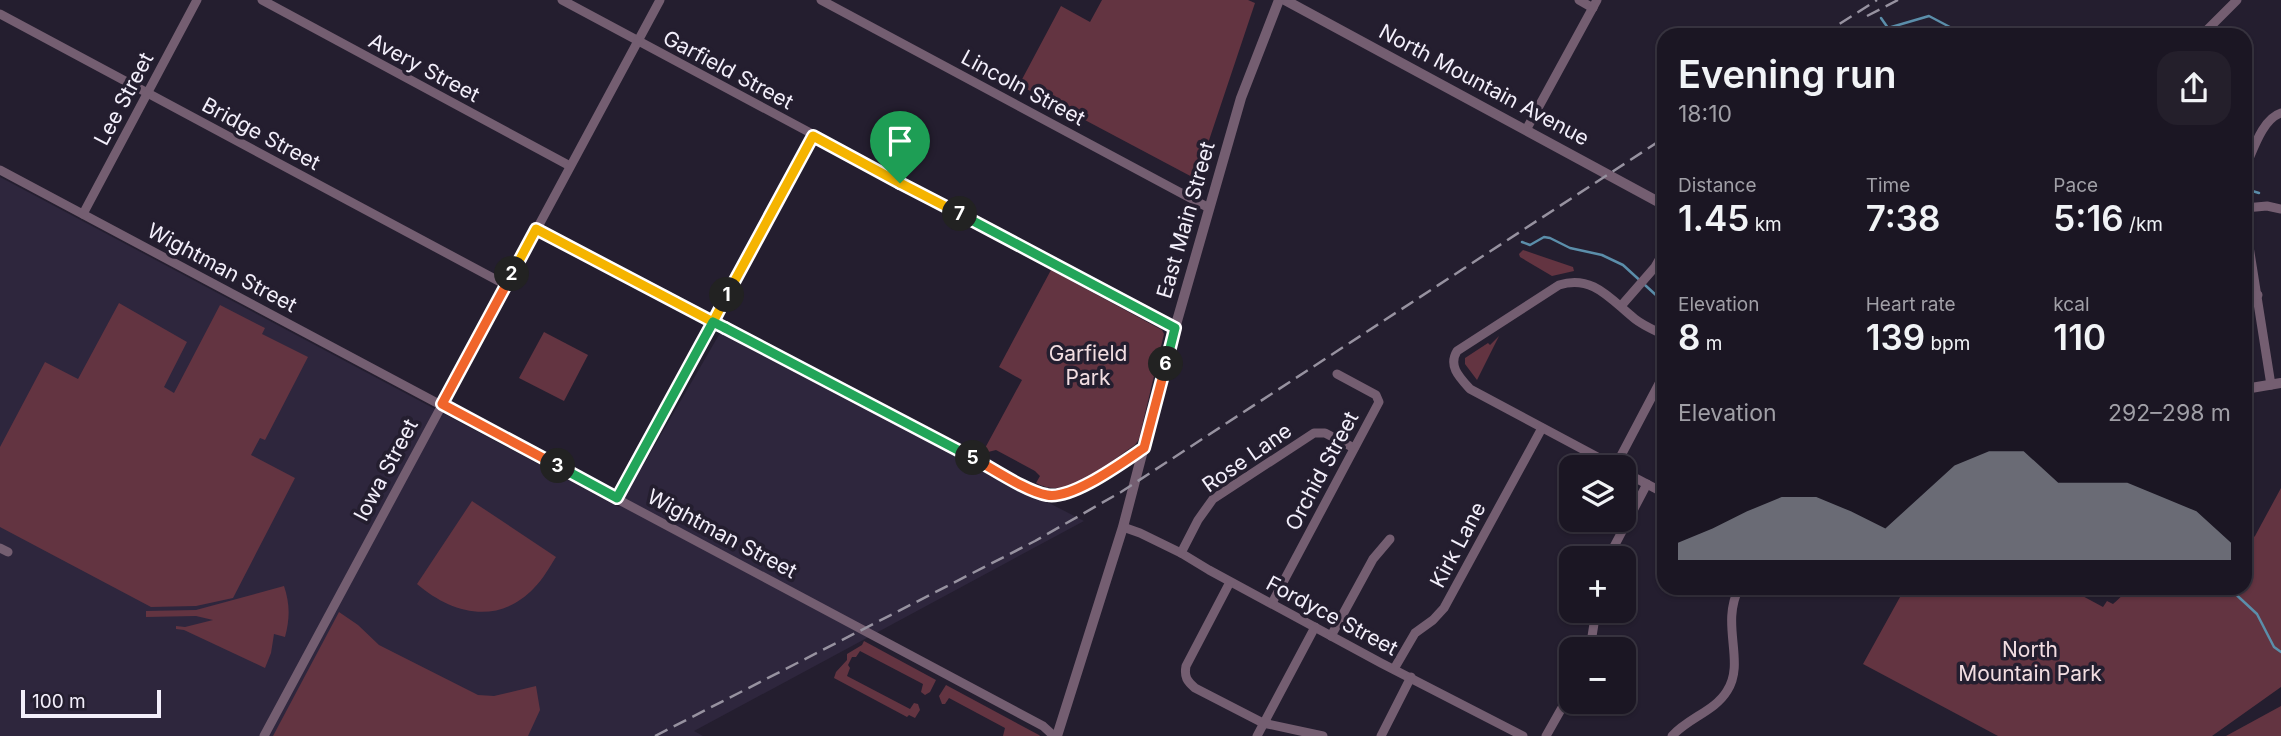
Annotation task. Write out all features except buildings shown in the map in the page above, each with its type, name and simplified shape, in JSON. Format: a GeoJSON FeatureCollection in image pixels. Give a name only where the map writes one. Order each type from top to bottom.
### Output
{"type":"FeatureCollection","features":[{"type":"Feature","properties":{"kind":"street","name":"Lee Street"},"geometry":{"type":"LineString","coordinates":[[83,214],[197,0]]}},
{"type":"Feature","properties":{"kind":"street","name":"Avery Street"},"geometry":{"type":"LineString","coordinates":[[262,0],[570,166]]}},
{"type":"Feature","properties":{"kind":"street","name":"Garfield Street"},"geometry":{"type":"LineString","coordinates":[[562,0],[1175,328]]}},
{"type":"Feature","properties":{"kind":"street","name":"Iowa Street"},"geometry":{"type":"LineString","coordinates":[[264,736],[660,0]]}},
{"type":"Feature","properties":{"kind":"street","name":"Lincoln Street"},"geometry":{"type":"LineString","coordinates":[[821,0],[1209,208]]}},
{"type":"Feature","properties":{"kind":"street","name":"East Main Street"},"geometry":{"type":"LineString","coordinates":[[1056,736],[1123,527],[1175,328],[1246,85],[1279,0]]}},
{"type":"Feature","properties":{"kind":"street","name":"North Mountain Avenue"},"geometry":{"type":"LineString","coordinates":[[1285,0],[1657,201]]}},
{"type":"Feature","properties":{"kind":"street"},"geometry":{"type":"LineString","coordinates":[[1526,130],[1595,4],[1579,0]]}},
{"type":"Feature","properties":{"kind":"street"},"geometry":{"type":"LineString","coordinates":[[2210,28],[2237,0]]}},
{"type":"Feature","properties":{"kind":"street","name":"Bridge Street"},"geometry":{"type":"LineString","coordinates":[[0,14],[506,285]]}},
{"type":"Feature","properties":{"kind":"street"},"geometry":{"type":"LineString","coordinates":[[2252,153],[2273,116],[2281,113]]}},
{"type":"Feature","properties":{"kind":"street"},"geometry":{"type":"LineString","coordinates":[[617,498],[813,136]]}},
{"type":"Feature","properties":{"kind":"street","name":"Wightman Street"},"geometry":{"type":"LineString","coordinates":[[0,170],[1043,726],[1056,736]]}},
{"type":"Feature","properties":{"kind":"street"},"geometry":{"type":"LineString","coordinates":[[2252,207],[2267,206],[2281,209]]}},
{"type":"Feature","properties":{"kind":"street"},"geometry":{"type":"LineString","coordinates":[[536,229],[1041,494],[1056,496],[1071,492],[1144,448]]}},
{"type":"Feature","properties":{"kind":"street"},"geometry":{"type":"LineString","coordinates":[[2252,261],[2276,384],[2252,388]]}},
{"type":"Feature","properties":{"kind":"street"},"geometry":{"type":"LineString","coordinates":[[1621,306],[1657,262]]}},
{"type":"Feature","properties":{"kind":"street"},"geometry":{"type":"LineString","coordinates":[[1593,455],[1470,389],[1454,369],[1452,362],[1457,351],[1559,285],[1573,282],[1588,283],[1602,290],[1640,322],[1657,331]]}},
{"type":"Feature","properties":{"kind":"street"},"geometry":{"type":"LineString","coordinates":[[2252,296],[2258,295]]}},
{"type":"Feature","properties":{"kind":"street","name":"Orchid Street"},"geometry":{"type":"LineString","coordinates":[[1272,603],[1379,399],[1377,395],[1337,374]]}},
{"type":"Feature","properties":{"kind":"street"},"geometry":{"type":"LineString","coordinates":[[1622,455],[1657,388]]}},
{"type":"Feature","properties":{"kind":"street","name":"Kirk Lane"},"geometry":{"type":"LineString","coordinates":[[1394,669],[1415,633],[1433,621],[1444,608],[1542,428]]}},
{"type":"Feature","properties":{"kind":"street","name":"Rose Lane"},"geometry":{"type":"LineString","coordinates":[[1181,553],[1198,520],[1213,499],[1314,433],[1325,433],[1354,448]]}},
{"type":"Feature","properties":{"kind":"street"},"geometry":{"type":"LineString","coordinates":[[1636,478],[1657,489]]}},
{"type":"Feature","properties":{"kind":"street"},"geometry":{"type":"LineString","coordinates":[[1614,546],[1647,484]]}},
{"type":"Feature","properties":{"kind":"street","name":"Fordyce Street"},"geometry":{"type":"LineString","coordinates":[[1123,527],[1181,553],[1230,582],[1523,736]]}},
{"type":"Feature","properties":{"kind":"street"},"geometry":{"type":"LineString","coordinates":[[1331,636],[1373,559],[1391,539]]}},
{"type":"Feature","properties":{"kind":"street"},"geometry":{"type":"LineString","coordinates":[[1230,582],[1186,666],[1184,675],[1188,682],[1264,723],[1323,736]]}},
{"type":"Feature","properties":{"kind":"street"},"geometry":{"type":"LineString","coordinates":[[1672,736],[1689,720],[1723,698],[1730,687],[1735,665],[1730,618],[1737,595]]}},
{"type":"Feature","properties":{"kind":"street"},"geometry":{"type":"LineString","coordinates":[[1256,736],[1315,627]]}},
{"type":"Feature","properties":{"kind":"street"},"geometry":{"type":"LineString","coordinates":[[1381,736],[1411,677]]}},
{"type":"Feature","properties":{"kind":"street"},"geometry":{"type":"LineString","coordinates":[[1546,736],[1559,713]]}},
{"type":"Feature","properties":{"kind":"shaded area"},"geometry":{"type":"Polygon","coordinates":[[[0,177],[619,507],[720,333],[1084,521],[694,731],[703,736],[0,736],[0,177]]]}},
{"type":"Feature","properties":{"kind":"green space"},"geometry":{"type":"Polygon","coordinates":[[[1102,0],[1248,0],[1255,3],[1196,179],[1019,85],[1061,6],[1090,22],[1102,0]]]}},
{"type":"Feature","properties":{"kind":"green space"},"geometry":{"type":"Polygon","coordinates":[[[1523,250],[1573,267],[1574,271],[1552,276],[1520,257],[1519,254],[1523,250]]]}},
{"type":"Feature","properties":{"kind":"green space","name":"Garfield Park"},"geometry":{"type":"Polygon","coordinates":[[[1051,270],[1162,330],[1164,334],[1139,439],[1135,445],[1101,470],[1075,484],[1049,488],[1036,483],[1040,476],[1035,471],[996,450],[984,450],[1022,380],[999,367],[1051,270]]]}},
{"type":"Feature","properties":{"kind":"green space"},"geometry":{"type":"Polygon","coordinates":[[[119,303],[187,342],[164,387],[174,393],[220,305],[265,328],[262,334],[308,357],[265,440],[260,438],[251,455],[295,478],[233,598],[196,606],[151,607],[0,527],[0,447],[45,362],[78,379],[119,303]]]}},
{"type":"Feature","properties":{"kind":"green space"},"geometry":{"type":"Polygon","coordinates":[[[544,332],[588,355],[564,401],[519,378],[544,332]]]}},
{"type":"Feature","properties":{"kind":"green space"},"geometry":{"type":"Polygon","coordinates":[[[1499,336],[1477,380],[1465,364],[1465,358],[1488,343],[1490,345],[1499,336]]]}},
{"type":"Feature","properties":{"kind":"green space","name":"North Mountain Park"},"geometry":{"type":"Polygon","coordinates":[[[2281,488],[2281,687],[2212,736],[1998,736],[1863,664],[1901,595],[2081,595],[2103,607],[2107,601],[2113,604],[2123,595],[2252,595],[2252,539],[2281,488]]]}},
{"type":"Feature","properties":{"kind":"green space"},"geometry":{"type":"Polygon","coordinates":[[[472,501],[556,557],[537,585],[520,600],[505,608],[475,611],[460,608],[445,603],[417,584],[472,501]]]}},
{"type":"Feature","properties":{"kind":"green space"},"geometry":{"type":"Polygon","coordinates":[[[284,586],[288,605],[287,630],[285,637],[274,634],[265,668],[184,630],[176,629],[176,626],[185,627],[213,620],[196,616],[146,617],[146,611],[196,610],[284,586]]]}},
{"type":"Feature","properties":{"kind":"green space"},"geometry":{"type":"Polygon","coordinates":[[[339,612],[379,645],[478,695],[494,696],[536,686],[540,710],[528,736],[273,736],[339,612]]]}},
{"type":"Feature","properties":{"kind":"green space"},"geometry":{"type":"Polygon","coordinates":[[[864,641],[936,680],[930,692],[925,695],[921,692],[923,684],[860,651],[856,657],[852,657],[847,676],[910,709],[914,703],[918,704],[920,710],[915,718],[909,715],[907,717],[834,678],[847,660],[847,654],[864,641]]]}},
{"type":"Feature","properties":{"kind":"green space"},"geometry":{"type":"Polygon","coordinates":[[[946,685],[1040,736],[1003,736],[1005,728],[949,698],[942,704],[939,696],[946,685]]]}},
{"type":"Feature","properties":{"kind":"green space"},"geometry":{"type":"Polygon","coordinates":[[[2281,706],[2281,736],[2226,736],[2281,706]]]}},
{"type":"Feature","properties":{"kind":"waterway"},"geometry":{"type":"LineString","coordinates":[[1888,28],[1929,16],[1952,28]]}},
{"type":"Feature","properties":{"kind":"waterway"},"geometry":{"type":"LineString","coordinates":[[1881,18],[1888,28]]}},
{"type":"Feature","properties":{"kind":"waterway"},"geometry":{"type":"LineString","coordinates":[[2252,191],[2259,193]]}},
{"type":"Feature","properties":{"kind":"waterway"},"geometry":{"type":"LineString","coordinates":[[1522,242],[1530,245],[1544,237],[1570,248],[1602,255],[1623,265],[1657,296]]}},
{"type":"Feature","properties":{"kind":"waterway"},"geometry":{"type":"LineString","coordinates":[[2237,595],[2257,614],[2274,647],[2281,652]]}},
{"type":"Feature","properties":{"kind":"railway"},"geometry":{"type":"LineString","coordinates":[[1833,28],[1877,0]]}},
{"type":"Feature","properties":{"kind":"railway"},"geometry":{"type":"LineString","coordinates":[[1867,16],[1898,0]]}},
{"type":"Feature","properties":{"kind":"railway"},"geometry":{"type":"LineString","coordinates":[[655,736],[1035,541],[1121,492],[1657,143]]}},
{"type":"Feature","properties":{"kind":"route"},"geometry":{"type":"LineString","coordinates":[[900,183],[813,136],[713,322],[536,229],[442,404],[617,498],[713,322],[1041,494],[1056,496],[1071,492],[1144,448],[1175,328],[900,183]]}}]}
